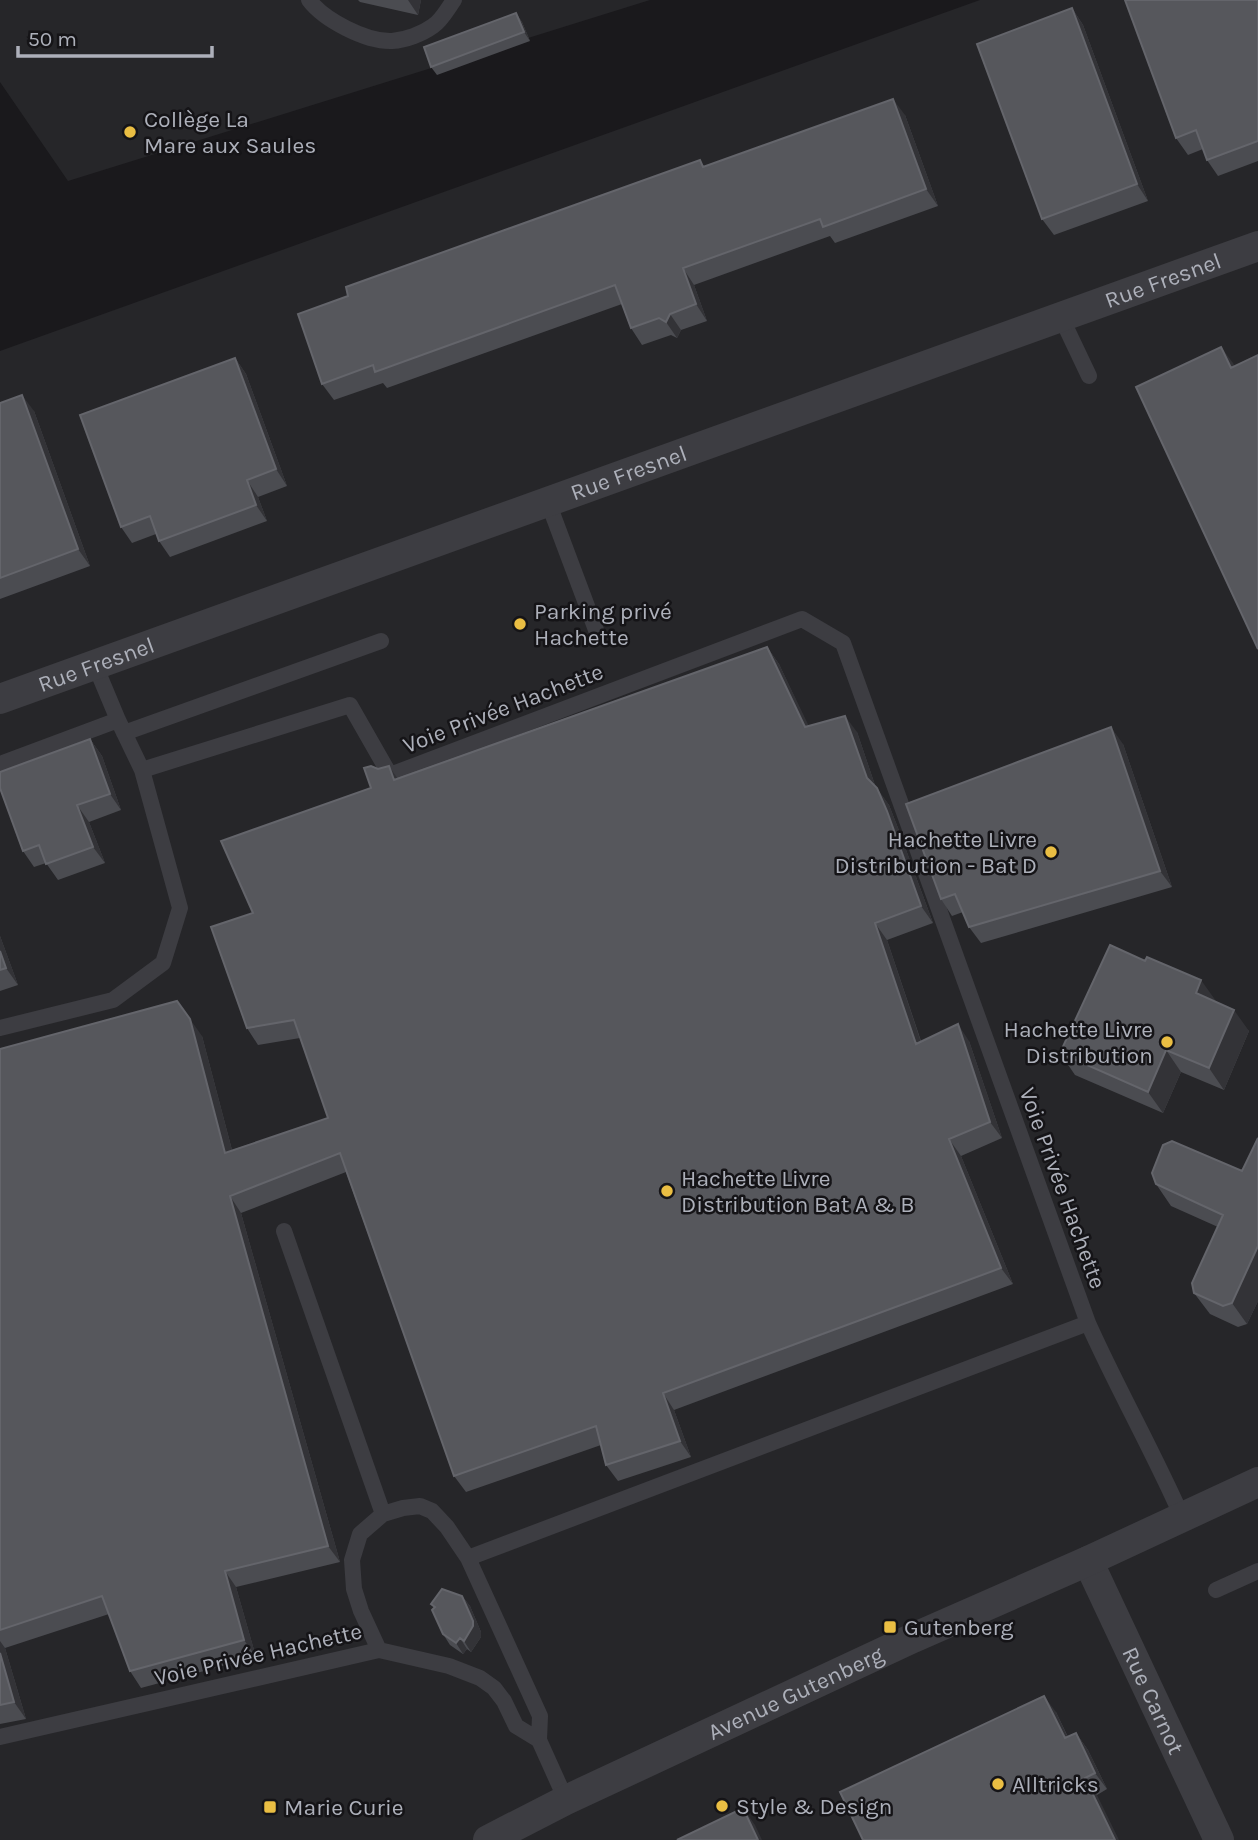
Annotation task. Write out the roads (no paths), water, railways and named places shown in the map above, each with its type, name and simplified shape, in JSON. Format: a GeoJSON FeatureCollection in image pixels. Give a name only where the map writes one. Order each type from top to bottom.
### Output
{"type":"FeatureCollection","features":[{"type":"Feature","properties":{"kind":"street","name":"Rue Fresnel"},"geometry":{"type":"LineString","coordinates":[[0,699],[1258,246]]}},
{"type":"Feature","properties":{"kind":"street","name":"Avenue Gutenberg"},"geometry":{"type":"LineString","coordinates":[[488,1840],[566,1800],[913,1638],[1258,1482]]}},
{"type":"Feature","properties":{"kind":"street","name":"Rue Carnot"},"geometry":{"type":"LineString","coordinates":[[1088,1561],[1219,1840]]}},
{"type":"Feature","properties":{"kind":"lane"},"geometry":{"type":"LineString","coordinates":[[309,0],[332,20],[360,36],[391,41],[418,35],[436,24],[454,0]]}},
{"type":"Feature","properties":{"kind":"lane"},"geometry":{"type":"LineString","coordinates":[[1062,317],[1089,376]]}},
{"type":"Feature","properties":{"kind":"lane"},"geometry":{"type":"LineString","coordinates":[[548,502],[596,630]]}},
{"type":"Feature","properties":{"kind":"lane","name":"Voie Privée Hachette"},"geometry":{"type":"LineString","coordinates":[[142,771],[350,705],[390,775],[802,620],[843,643],[1088,1323],[468,1558],[540,1716],[539,1740],[566,1800]]}},
{"type":"Feature","properties":{"kind":"lane"},"geometry":{"type":"LineString","coordinates":[[0,764],[381,641]]}},
{"type":"Feature","properties":{"kind":"lane"},"geometry":{"type":"LineString","coordinates":[[0,1028],[113,1000],[163,963],[180,908],[142,771],[95,665]]}},
{"type":"Feature","properties":{"kind":"lane"},"geometry":{"type":"LineString","coordinates":[[284,1231],[383,1514]]}},
{"type":"Feature","properties":{"kind":"lane"},"geometry":{"type":"LineString","coordinates":[[1088,1323],[1182,1517]]}},
{"type":"Feature","properties":{"kind":"lane"},"geometry":{"type":"LineString","coordinates":[[379,1650],[354,1589],[352,1560],[360,1534],[383,1514],[419,1506],[432,1511],[447,1527],[468,1558]]}},
{"type":"Feature","properties":{"kind":"lane"},"geometry":{"type":"LineString","coordinates":[[1216,1590],[1258,1571]]}},
{"type":"Feature","properties":{"kind":"lane","name":"Voie Privée Hachette"},"geometry":{"type":"LineString","coordinates":[[0,1737],[379,1650],[449,1666],[480,1678],[494,1688],[504,1701],[516,1726],[539,1740]]}},
{"type":"Feature","properties":{"kind":"place","name":"Collège La Mare aux Saules"},"geometry":{"type":"Point","coordinates":[130,132]}},
{"type":"Feature","properties":{"kind":"place","name":"Parking privé Hachette"},"geometry":{"type":"Point","coordinates":[520,624]}},
{"type":"Feature","properties":{"kind":"place","name":"Hachette Livre Distribution - Bat D"},"geometry":{"type":"Point","coordinates":[1051,852]}},
{"type":"Feature","properties":{"kind":"place","name":"Hachette Livre Distribution"},"geometry":{"type":"Point","coordinates":[1167,1042]}},
{"type":"Feature","properties":{"kind":"place","name":"Hachette Livre Distribution Bat A & B"},"geometry":{"type":"Point","coordinates":[667,1191]}},
{"type":"Feature","properties":{"kind":"place","name":"Gutenberg"},"geometry":{"type":"Point","coordinates":[890,1627]}},
{"type":"Feature","properties":{"kind":"place","name":"Alltricks"},"geometry":{"type":"Point","coordinates":[998,1784]}},
{"type":"Feature","properties":{"kind":"place","name":"Style & Design"},"geometry":{"type":"Point","coordinates":[722,1806]}},
{"type":"Feature","properties":{"kind":"place","name":"Marie Curie"},"geometry":{"type":"Point","coordinates":[270,1807]}}]}
